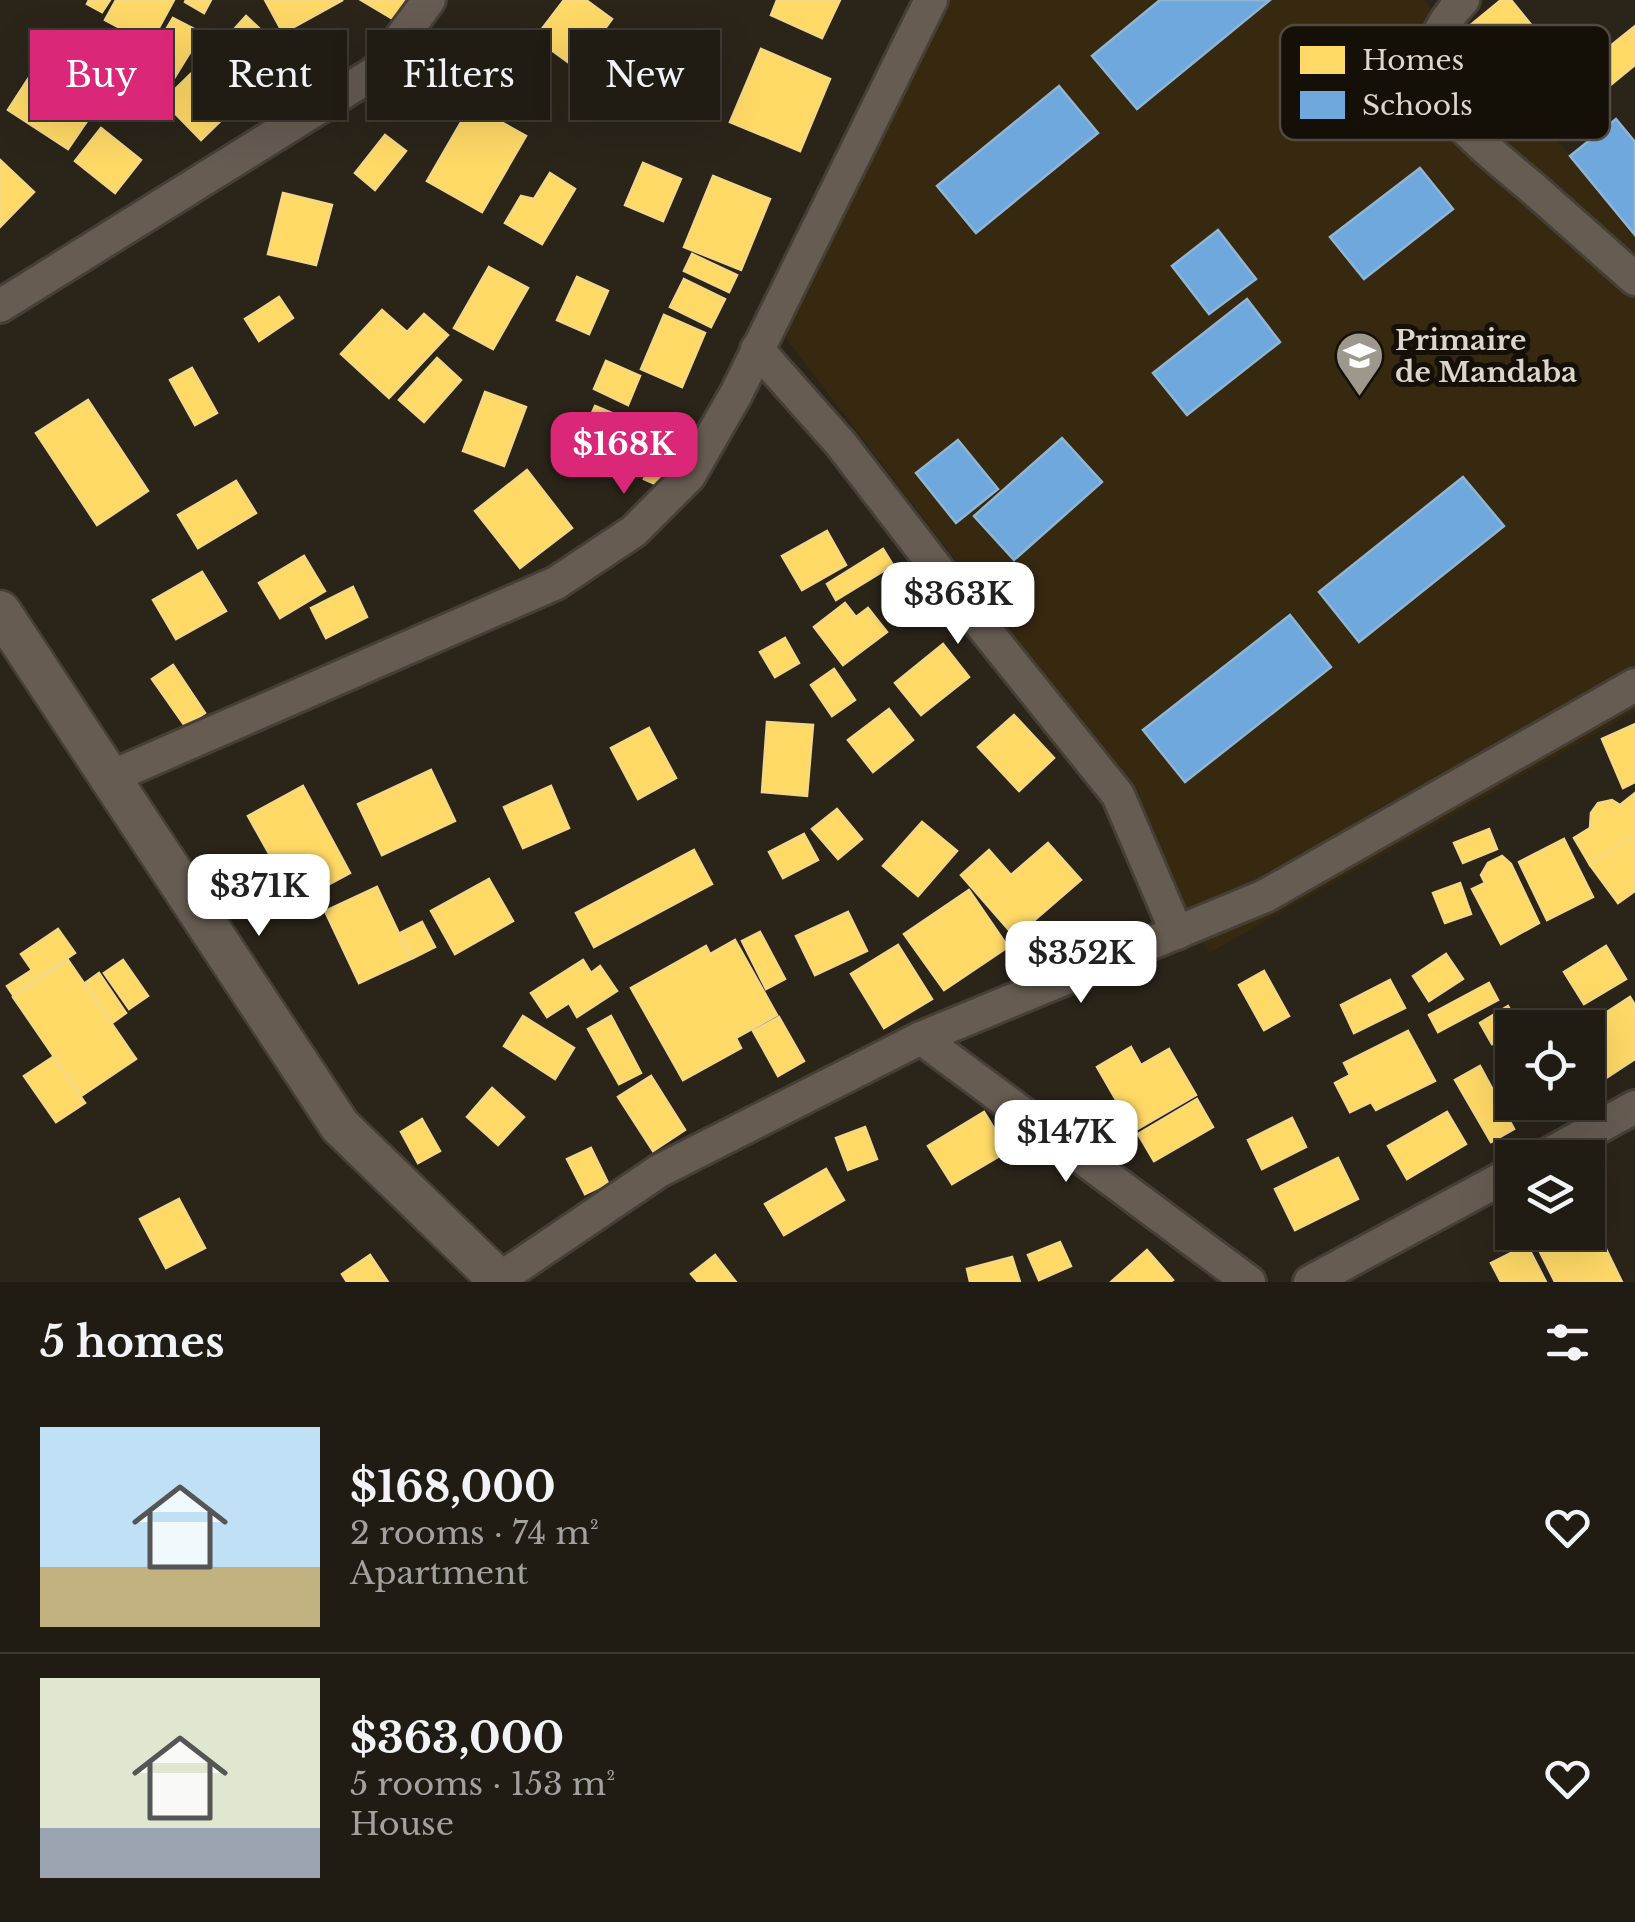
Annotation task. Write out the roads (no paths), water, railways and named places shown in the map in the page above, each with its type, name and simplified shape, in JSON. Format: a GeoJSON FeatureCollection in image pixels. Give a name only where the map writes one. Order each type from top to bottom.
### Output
{"type":"FeatureCollection","features":[{"type":"Feature","properties":{"kind":"street"},"geometry":{"type":"LineString","coordinates":[[0,306],[376,72],[428,0]]}},
{"type":"Feature","properties":{"kind":"street"},"geometry":{"type":"LineString","coordinates":[[111,777],[556,583],[634,532],[688,476],[736,394],[931,0]]}},
{"type":"Feature","properties":{"kind":"street"},"geometry":{"type":"LineString","coordinates":[[1443,25],[1463,0]]}},
{"type":"Feature","properties":{"kind":"street"},"geometry":{"type":"LineString","coordinates":[[1479,140],[1635,279]]}},
{"type":"Feature","properties":{"kind":"street"},"geometry":{"type":"LineString","coordinates":[[757,349],[841,444],[954,592],[1118,794],[1177,932]]}},
{"type":"Feature","properties":{"kind":"street"},"geometry":{"type":"LineString","coordinates":[[0,611],[340,1126],[500,1281],[658,1171],[921,1038],[1265,896],[1635,685]]}},
{"type":"Feature","properties":{"kind":"street"},"geometry":{"type":"LineString","coordinates":[[921,1038],[1249,1282]]}},
{"type":"Feature","properties":{"kind":"street"},"geometry":{"type":"LineString","coordinates":[[1575,1140],[1635,1107]]}},
{"type":"Feature","properties":{"kind":"street"},"geometry":{"type":"LineString","coordinates":[[1310,1282],[1495,1182]]}},
{"type":"Feature","properties":{"kind":"place","name":"Primaire de Mandaba"},"geometry":{"type":"Point","coordinates":[1360,398]}}]}
